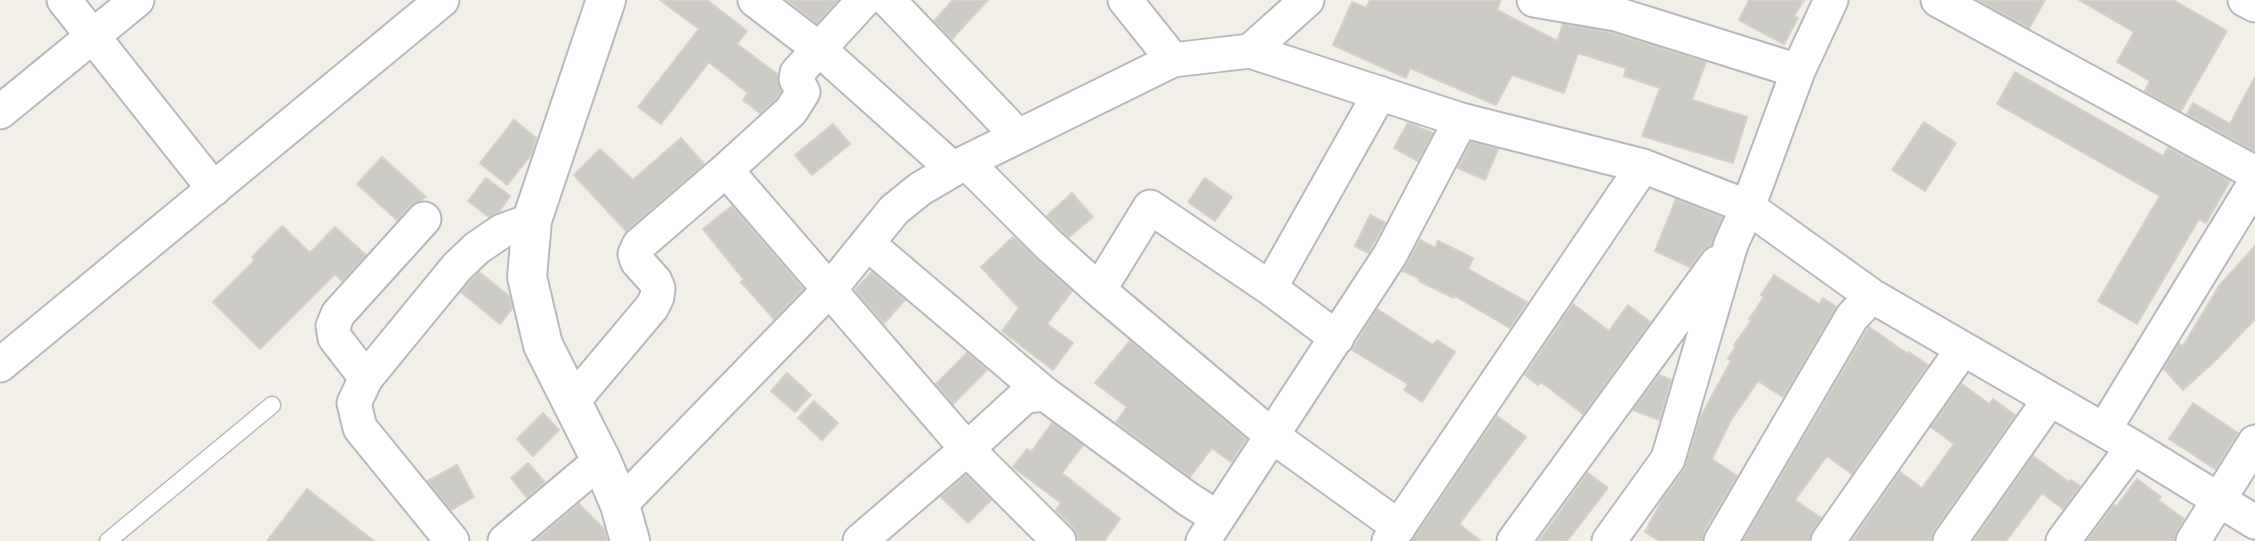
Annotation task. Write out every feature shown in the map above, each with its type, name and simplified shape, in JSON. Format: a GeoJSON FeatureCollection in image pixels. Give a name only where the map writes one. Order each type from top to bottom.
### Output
{"type":"FeatureCollection","features":[{"type":"Feature","properties":{"kind":"street"},"geometry":{"type":"LineString","coordinates":[[64,0],[214,189]]}},
{"type":"Feature","properties":{"kind":"street"},"geometry":{"type":"LineString","coordinates":[[0,112],[137,0]]}},
{"type":"Feature","properties":{"kind":"street"},"geometry":{"type":"LineString","coordinates":[[0,365],[442,0]]}},
{"type":"Feature","properties":{"kind":"street"},"geometry":{"type":"LineString","coordinates":[[606,0],[532,220],[527,277],[543,345],[601,460],[625,523],[830,289],[894,209],[920,189],[959,165],[1173,60],[1250,51],[1461,120],[1643,166],[1748,207],[1872,296],[2133,447],[2255,522]]}},
{"type":"Feature","properties":{"kind":"street"},"geometry":{"type":"LineString","coordinates":[[572,402],[652,307],[657,297],[658,288],[655,281],[637,261],[635,254],[639,245],[791,111],[803,92],[796,79],[797,73],[864,0]]}},
{"type":"Feature","properties":{"kind":"street"},"geometry":{"type":"LineString","coordinates":[[888,0],[1018,136]]}},
{"type":"Feature","properties":{"kind":"street"},"geometry":{"type":"LineString","coordinates":[[1125,0],[1173,60]]}},
{"type":"Feature","properties":{"kind":"street"},"geometry":{"type":"LineString","coordinates":[[1250,51],[1307,0]]}},
{"type":"Feature","properties":{"kind":"street"},"geometry":{"type":"LineString","coordinates":[[1534,0],[1622,7],[1798,71]]}},
{"type":"Feature","properties":{"kind":"street"},"geometry":{"type":"LineString","coordinates":[[1609,541],[1668,459],[1731,243],[1748,207],[1798,71],[1831,0]]}},
{"type":"Feature","properties":{"kind":"street"},"geometry":{"type":"LineString","coordinates":[[1938,0],[2255,173]]}},
{"type":"Feature","properties":{"kind":"street"},"geometry":{"type":"LineString","coordinates":[[2245,0],[2255,5]]}},
{"type":"Feature","properties":{"kind":"street"},"geometry":{"type":"LineString","coordinates":[[758,1],[959,165],[1100,290],[1271,435],[1394,534],[1643,166]]}},
{"type":"Feature","properties":{"kind":"street"},"geometry":{"type":"LineString","coordinates":[[1270,288],[1380,93]]}},
{"type":"Feature","properties":{"kind":"street"},"geometry":{"type":"LineString","coordinates":[[867,243],[1045,394],[1188,499],[1210,529],[1390,255],[1461,120]]}},
{"type":"Feature","properties":{"kind":"street"},"geometry":{"type":"LineString","coordinates":[[726,170],[967,449],[1054,540]]}},
{"type":"Feature","properties":{"kind":"street"},"geometry":{"type":"LineString","coordinates":[[2104,430],[2255,183]]}},
{"type":"Feature","properties":{"kind":"street"},"geometry":{"type":"LineString","coordinates":[[1100,290],[1150,207],[1270,288],[1337,338]]}},
{"type":"Feature","properties":{"kind":"street"},"geometry":{"type":"LineString","coordinates":[[366,378],[335,338],[333,326],[338,314],[424,219]]}},
{"type":"Feature","properties":{"kind":"street"},"geometry":{"type":"LineString","coordinates":[[452,541],[360,428],[354,404],[366,378],[467,258],[502,231],[532,220]]}},
{"type":"Feature","properties":{"kind":"street"},"geometry":{"type":"LineString","coordinates":[[1514,541],[1731,243]]}},
{"type":"Feature","properties":{"kind":"street"},"geometry":{"type":"LineString","coordinates":[[1721,541],[1852,317],[1872,296]]}},
{"type":"Feature","properties":{"kind":"street"},"geometry":{"type":"LineString","coordinates":[[1828,541],[1962,350]]}},
{"type":"Feature","properties":{"kind":"street"},"geometry":{"type":"LineString","coordinates":[[860,541],[1025,396],[1045,394]]}},
{"type":"Feature","properties":{"kind":"street"},"geometry":{"type":"LineString","coordinates":[[1950,541],[2050,399]]}},
{"type":"Feature","properties":{"kind":"street"},"geometry":{"type":"LineString","coordinates":[[2193,541],[2255,442]]}},
{"type":"Feature","properties":{"kind":"street"},"geometry":{"type":"LineString","coordinates":[[2063,541],[2133,447]]}},
{"type":"Feature","properties":{"kind":"street"},"geometry":{"type":"LineString","coordinates":[[505,541],[601,460]]}},
{"type":"Feature","properties":{"kind":"lane"},"geometry":{"type":"LineString","coordinates":[[108,541],[272,405]]}},
{"type":"Feature","properties":{"kind":"building"},"geometry":{"type":"Polygon","coordinates":[[[660,0],[707,0],[747,31],[737,44],[777,74],[781,91],[776,99],[760,113],[743,100],[748,93],[709,62],[661,124],[638,107],[699,29],[660,0]]]}},
{"type":"Feature","properties":{"kind":"building"},"geometry":{"type":"Polygon","coordinates":[[[787,0],[838,0],[817,23],[787,0]]]}},
{"type":"Feature","properties":{"kind":"building"},"geometry":{"type":"Polygon","coordinates":[[[953,0],[988,0],[952,39],[934,21],[953,0]]]}},
{"type":"Feature","properties":{"kind":"building"},"geometry":{"type":"Polygon","coordinates":[[[1370,0],[1501,0],[1497,10],[1557,41],[1563,24],[1611,33],[1706,62],[1692,100],[1747,117],[1733,163],[1642,136],[1660,88],[1624,76],[1626,68],[1578,53],[1564,93],[1512,75],[1496,105],[1410,68],[1406,78],[1333,45],[1352,2],[1366,8],[1370,0]]]}},
{"type":"Feature","properties":{"kind":"building"},"geometry":{"type":"Polygon","coordinates":[[[1749,0],[1804,0],[1794,16],[1798,18],[1784,44],[1739,20],[1749,0]]]}},
{"type":"Feature","properties":{"kind":"building"},"geometry":{"type":"Polygon","coordinates":[[[1978,0],[2045,0],[2029,28],[1978,0]]]}},
{"type":"Feature","properties":{"kind":"building"},"geometry":{"type":"Polygon","coordinates":[[[2079,0],[2173,0],[2227,31],[2181,111],[2145,91],[2150,81],[2117,62],[2134,32],[2079,0]]]}},
{"type":"Feature","properties":{"kind":"building"},"geometry":{"type":"Polygon","coordinates":[[[2015,72],[2163,156],[2168,148],[2230,181],[2206,223],[2199,219],[2137,324],[2098,301],[2160,196],[1997,104],[2015,72]]]}},
{"type":"Feature","properties":{"kind":"building"},"geometry":{"type":"Polygon","coordinates":[[[2255,77],[2255,151],[2187,114],[2193,103],[2230,124],[2255,77]]]}},
{"type":"Feature","properties":{"kind":"building"},"geometry":{"type":"Polygon","coordinates":[[[514,120],[536,138],[531,155],[507,185],[480,163],[514,120]]]}},
{"type":"Feature","properties":{"kind":"building"},"geometry":{"type":"Polygon","coordinates":[[[1924,122],[1956,143],[1925,191],[1892,170],[1924,122]]]}},
{"type":"Feature","properties":{"kind":"building"},"geometry":{"type":"Polygon","coordinates":[[[1408,123],[1433,133],[1418,161],[1394,148],[1408,123]]]}},
{"type":"Feature","properties":{"kind":"building"},"geometry":{"type":"Polygon","coordinates":[[[833,124],[850,144],[812,175],[795,155],[833,124]]]}},
{"type":"Feature","properties":{"kind":"building"},"geometry":{"type":"Polygon","coordinates":[[[681,138],[704,164],[626,231],[574,175],[600,149],[633,180],[681,138]]]}},
{"type":"Feature","properties":{"kind":"building"},"geometry":{"type":"Polygon","coordinates":[[[1471,142],[1498,149],[1485,180],[1458,168],[1471,142]]]}},
{"type":"Feature","properties":{"kind":"building"},"geometry":{"type":"Polygon","coordinates":[[[382,157],[426,197],[410,206],[397,220],[357,184],[382,157]]]}},
{"type":"Feature","properties":{"kind":"building"},"geometry":{"type":"Polygon","coordinates":[[[486,178],[510,196],[499,212],[489,217],[468,201],[486,178]]]}},
{"type":"Feature","properties":{"kind":"building"},"geometry":{"type":"Polygon","coordinates":[[[1205,178],[1232,197],[1215,221],[1188,202],[1205,178]]]}},
{"type":"Feature","properties":{"kind":"building"},"geometry":{"type":"Polygon","coordinates":[[[1072,193],[1093,217],[1069,237],[1047,216],[1072,193]]]}},
{"type":"Feature","properties":{"kind":"building"},"geometry":{"type":"Polygon","coordinates":[[[1676,199],[1722,218],[1711,245],[1701,252],[1690,267],[1655,251],[1676,199]]]}},
{"type":"Feature","properties":{"kind":"building"},"geometry":{"type":"Polygon","coordinates":[[[732,206],[803,289],[774,319],[741,282],[744,280],[703,229],[732,206]]]}},
{"type":"Feature","properties":{"kind":"building"},"geometry":{"type":"Polygon","coordinates":[[[1370,215],[1385,223],[1368,253],[1355,246],[1370,215]]]}},
{"type":"Feature","properties":{"kind":"building"},"geometry":{"type":"Polygon","coordinates":[[[282,226],[310,253],[335,227],[366,255],[342,281],[335,274],[260,349],[213,302],[255,260],[252,257],[282,226]]]}},
{"type":"Feature","properties":{"kind":"building"},"geometry":{"type":"Polygon","coordinates":[[[1013,237],[1072,291],[1047,324],[1073,343],[1053,370],[1002,331],[1019,308],[981,267],[1013,237]]]}},
{"type":"Feature","properties":{"kind":"building"},"geometry":{"type":"Polygon","coordinates":[[[1420,240],[1435,248],[1438,241],[1473,258],[1468,269],[1527,302],[1510,328],[1455,296],[1454,298],[1403,271],[1420,240]]]}},
{"type":"Feature","properties":{"kind":"building"},"geometry":{"type":"Polygon","coordinates":[[[2255,246],[2255,319],[2183,390],[2164,369],[2179,344],[2183,346],[2219,286],[2255,246]]]}},
{"type":"Feature","properties":{"kind":"building"},"geometry":{"type":"Polygon","coordinates":[[[479,272],[509,296],[512,309],[500,324],[461,292],[479,272]]]}},
{"type":"Feature","properties":{"kind":"building"},"geometry":{"type":"Polygon","coordinates":[[[872,272],[905,300],[884,323],[855,290],[872,272]]]}},
{"type":"Feature","properties":{"kind":"building"},"geometry":{"type":"Polygon","coordinates":[[[1774,275],[1819,304],[1823,298],[1836,307],[1783,397],[1758,381],[1731,420],[1712,459],[1737,476],[1704,531],[1702,541],[1660,541],[1645,532],[1663,499],[1684,470],[1701,416],[1731,361],[1728,359],[1736,346],[1734,345],[1751,321],[1749,319],[1764,297],[1761,295],[1774,275]]]}},
{"type":"Feature","properties":{"kind":"building"},"geometry":{"type":"Polygon","coordinates":[[[1573,304],[1609,331],[1628,305],[1650,322],[1583,414],[1541,382],[1538,385],[1525,375],[1573,304]]]}},
{"type":"Feature","properties":{"kind":"building"},"geometry":{"type":"Polygon","coordinates":[[[1377,309],[1433,345],[1437,340],[1455,352],[1422,402],[1404,390],[1408,384],[1352,350],[1377,309]]]}},
{"type":"Feature","properties":{"kind":"building"},"geometry":{"type":"Polygon","coordinates":[[[1869,327],[1928,365],[1852,474],[1827,456],[1795,500],[1821,518],[1809,541],[1743,541],[1869,327]]]}},
{"type":"Feature","properties":{"kind":"building"},"geometry":{"type":"Polygon","coordinates":[[[1130,341],[1246,439],[1231,462],[1212,448],[1190,477],[1116,422],[1127,407],[1095,383],[1130,341]]]}},
{"type":"Feature","properties":{"kind":"building"},"geometry":{"type":"Polygon","coordinates":[[[967,353],[987,370],[953,404],[936,384],[967,353]]]}},
{"type":"Feature","properties":{"kind":"building"},"geometry":{"type":"Polygon","coordinates":[[[787,373],[811,395],[795,412],[771,391],[787,373]]]}},
{"type":"Feature","properties":{"kind":"building"},"geometry":{"type":"Polygon","coordinates":[[[1659,375],[1671,380],[1659,420],[1633,410],[1659,375]]]}},
{"type":"Feature","properties":{"kind":"building"},"geometry":{"type":"Polygon","coordinates":[[[1962,384],[1989,404],[1993,399],[2015,415],[1934,530],[1931,541],[1852,541],[1900,472],[1922,488],[1954,444],[1931,427],[1962,384]]]}},
{"type":"Feature","properties":{"kind":"building"},"geometry":{"type":"Polygon","coordinates":[[[814,401],[838,423],[822,440],[798,418],[814,401]]]}},
{"type":"Feature","properties":{"kind":"building"},"geometry":{"type":"Polygon","coordinates":[[[2193,403],[2238,433],[2215,469],[2169,439],[2193,403]]]}},
{"type":"Feature","properties":{"kind":"building"},"geometry":{"type":"Polygon","coordinates":[[[543,413],[559,430],[533,456],[517,439],[543,413]]]}},
{"type":"Feature","properties":{"kind":"building"},"geometry":{"type":"Polygon","coordinates":[[[1497,416],[1526,437],[1459,524],[1481,541],[1412,541],[1497,416]]]}},
{"type":"Feature","properties":{"kind":"building"},"geometry":{"type":"Polygon","coordinates":[[[1052,423],[1083,445],[1062,473],[1120,519],[1104,541],[1080,541],[1073,527],[1056,510],[1061,503],[1013,467],[1027,449],[1031,452],[1052,423]]]}},
{"type":"Feature","properties":{"kind":"building"},"geometry":{"type":"Polygon","coordinates":[[[2033,456],[2069,482],[2071,480],[2080,486],[2063,509],[2042,493],[2006,541],[1974,541],[2033,456]]]}},
{"type":"Feature","properties":{"kind":"building"},"geometry":{"type":"Polygon","coordinates":[[[528,463],[545,482],[527,497],[511,478],[528,463]]]}},
{"type":"Feature","properties":{"kind":"building"},"geometry":{"type":"Polygon","coordinates":[[[457,465],[474,497],[451,510],[428,481],[457,465]]]}},
{"type":"Feature","properties":{"kind":"building"},"geometry":{"type":"Polygon","coordinates":[[[1588,473],[1608,488],[1567,541],[1539,541],[1588,473]]]}},
{"type":"Feature","properties":{"kind":"building"},"geometry":{"type":"Polygon","coordinates":[[[966,475],[991,500],[968,523],[941,497],[966,475]]]}},
{"type":"Feature","properties":{"kind":"building"},"geometry":{"type":"Polygon","coordinates":[[[2137,479],[2161,497],[2158,500],[2184,519],[2174,541],[2087,541],[2114,505],[2116,507],[2137,479]]]}},
{"type":"Feature","properties":{"kind":"building"},"geometry":{"type":"Polygon","coordinates":[[[307,489],[374,541],[267,541],[307,489]]]}},
{"type":"Feature","properties":{"kind":"building"},"geometry":{"type":"Polygon","coordinates":[[[579,504],[604,529],[607,541],[535,541],[579,504]]]}}]}
